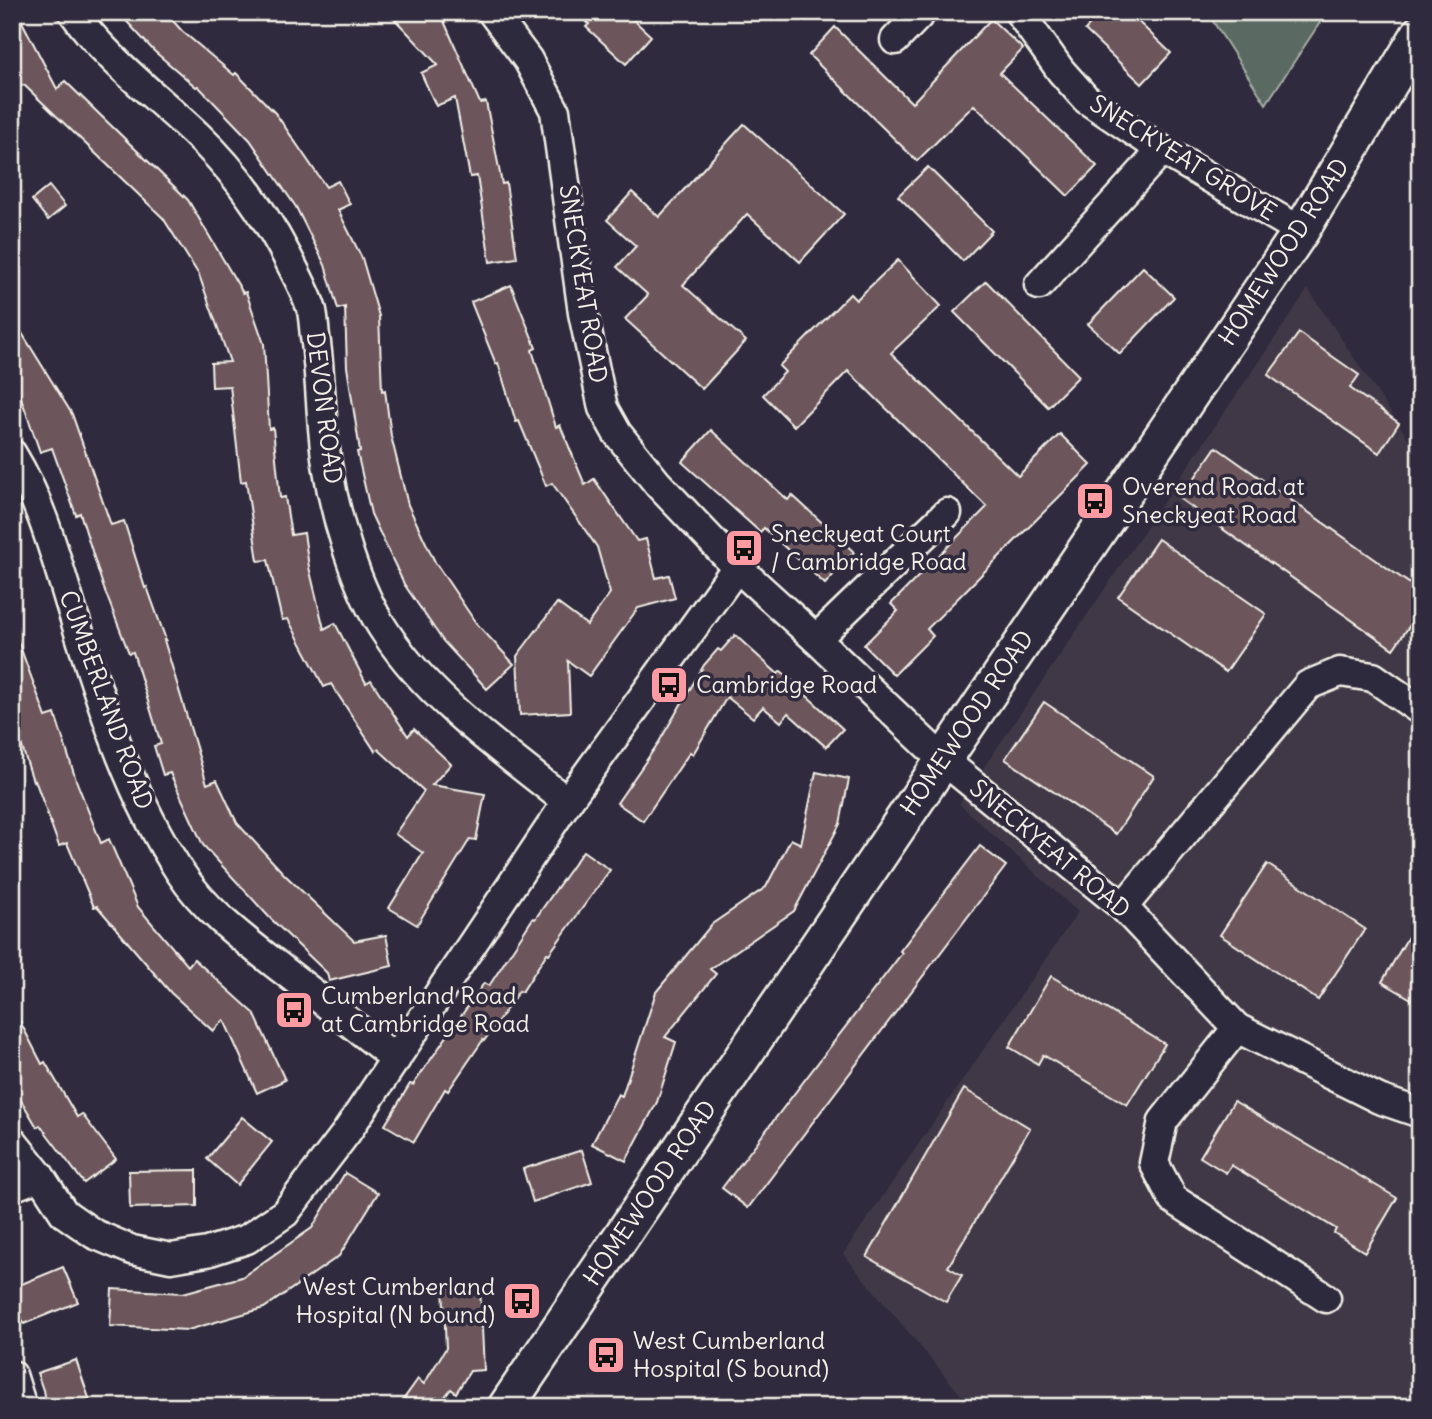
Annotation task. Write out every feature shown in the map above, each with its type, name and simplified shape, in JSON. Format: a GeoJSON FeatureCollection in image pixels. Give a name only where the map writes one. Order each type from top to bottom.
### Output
{"type":"FeatureCollection","features":[{"type":"Feature","properties":{"kind":"street","name":"DEVON ROAD"},"geometry":{"type":"LineString","coordinates":[[73,12],[85,29],[131,76],[196,134],[227,166],[257,206],[287,257],[312,311],[327,465],[344,533],[360,586],[385,633],[455,712],[567,802]]}},
{"type":"Feature","properties":{"kind":"street","name":"SNECKYEAT ROAD"},"geometry":{"type":"LineString","coordinates":[[492,12],[528,60],[555,111],[583,313],[603,408],[617,433],[658,484],[737,567],[942,759],[1123,907],[1237,1028],[1379,1099],[1420,1113]]}},
{"type":"Feature","properties":{"kind":"street"},"geometry":{"type":"LineString","coordinates":[[895,40],[922,12]]}},
{"type":"Feature","properties":{"kind":"street","name":"SNECKYEAT GROVE"},"geometry":{"type":"LineString","coordinates":[[1019,12],[1061,71],[1086,99],[1162,150],[1301,231]]}},
{"type":"Feature","properties":{"kind":"street","name":"HOMEWOOD ROAD"},"geometry":{"type":"LineString","coordinates":[[506,1407],[1301,231],[1420,33]]}},
{"type":"Feature","properties":{"kind":"street"},"geometry":{"type":"LineString","coordinates":[[1040,285],[1162,150]]}},
{"type":"Feature","properties":{"kind":"street","name":"CUMBERLAND ROAD"},"geometry":{"type":"LineString","coordinates":[[12,454],[27,478],[46,528],[95,683],[126,769],[150,821],[181,874],[222,922],[396,1059]]}},
{"type":"Feature","properties":{"kind":"street"},"geometry":{"type":"LineString","coordinates":[[816,639],[947,513]]}},
{"type":"Feature","properties":{"kind":"street"},"geometry":{"type":"LineString","coordinates":[[12,1141],[40,1176],[64,1213],[94,1234],[132,1250],[171,1258],[207,1252],[247,1239],[285,1213],[310,1184],[346,1133],[567,802],[737,567]]}},
{"type":"Feature","properties":{"kind":"street"},"geometry":{"type":"LineString","coordinates":[[1123,907],[1308,685],[1340,671],[1373,677],[1420,709]]}},
{"type":"Feature","properties":{"kind":"street"},"geometry":{"type":"LineString","coordinates":[[1237,1028],[1163,1121],[1154,1163],[1173,1199],[1326,1298]]}},
{"type":"Feature","properties":{"kind":"street"},"geometry":{"type":"LineString","coordinates":[[12,1187],[40,1176]]}},
{"type":"Feature","properties":{"kind":"street"},"geometry":{"type":"LineString","coordinates":[[12,1375],[22,1407]]}},
{"type":"Feature","properties":{"kind":"shaded area"},"geometry":{"type":"Polygon","coordinates":[[[1308,289],[1420,456],[1420,1407],[971,1407],[843,1254],[1078,912],[959,804],[1308,289]]]}},
{"type":"Feature","properties":{"kind":"green space"},"geometry":{"type":"Polygon","coordinates":[[[1207,12],[1327,12],[1266,104],[1207,12]]]}},
{"type":"Feature","properties":{"kind":"building"},"geometry":{"type":"Polygon","coordinates":[[[12,12],[17,12],[57,89],[65,81],[188,200],[243,293],[246,292],[264,344],[269,429],[273,428],[280,498],[285,497],[291,535],[304,533],[324,629],[335,623],[366,683],[371,680],[408,736],[414,729],[451,764],[432,785],[485,794],[476,840],[470,839],[417,925],[389,908],[423,853],[395,834],[424,791],[378,749],[375,751],[331,684],[324,687],[288,619],[282,620],[268,560],[258,561],[246,481],[241,482],[230,386],[212,387],[211,363],[230,362],[199,275],[163,218],[24,85],[21,86],[12,70],[12,12]]]}},
{"type":"Feature","properties":{"kind":"building"},"geometry":{"type":"Polygon","coordinates":[[[118,12],[165,12],[182,31],[234,75],[236,73],[276,114],[326,187],[338,181],[350,204],[338,210],[362,258],[379,316],[382,391],[385,390],[391,436],[408,505],[435,562],[476,623],[514,664],[487,689],[443,641],[404,584],[371,514],[357,452],[360,451],[347,367],[345,307],[338,309],[325,265],[296,207],[250,140],[198,86],[154,51],[118,12]]]}},
{"type":"Feature","properties":{"kind":"building"},"geometry":{"type":"Polygon","coordinates":[[[388,12],[440,12],[480,103],[486,102],[502,184],[506,183],[517,258],[490,262],[477,176],[470,177],[455,98],[436,106],[421,73],[438,65],[388,12]]]}},
{"type":"Feature","properties":{"kind":"building"},"geometry":{"type":"Polygon","coordinates":[[[576,12],[625,12],[651,36],[626,64],[586,27],[589,24],[576,12]]]}},
{"type":"Feature","properties":{"kind":"building"},"geometry":{"type":"Polygon","coordinates":[[[1102,12],[1128,12],[1171,53],[1142,84],[1085,30],[1102,12]]]}},
{"type":"Feature","properties":{"kind":"building"},"geometry":{"type":"Polygon","coordinates":[[[991,19],[1023,49],[1000,73],[1097,166],[1068,196],[974,105],[917,161],[809,55],[835,27],[912,103],[991,19]]]}},
{"type":"Feature","properties":{"kind":"building"},"geometry":{"type":"Polygon","coordinates":[[[744,124],[844,214],[800,262],[747,214],[683,285],[746,341],[702,389],[625,319],[648,295],[617,267],[636,246],[607,220],[632,192],[659,217],[744,124]]]}},
{"type":"Feature","properties":{"kind":"building"},"geometry":{"type":"Polygon","coordinates":[[[928,167],[992,231],[963,261],[898,196],[928,167]]]}},
{"type":"Feature","properties":{"kind":"building"},"geometry":{"type":"Polygon","coordinates":[[[49,186],[65,206],[48,220],[32,200],[49,186]]]}},
{"type":"Feature","properties":{"kind":"building"},"geometry":{"type":"Polygon","coordinates":[[[898,260],[941,306],[891,353],[1018,476],[1060,434],[1091,465],[927,629],[933,636],[894,675],[864,645],[898,611],[891,604],[987,507],[848,371],[794,426],[763,395],[785,372],[779,366],[850,294],[856,300],[898,260]]]}},
{"type":"Feature","properties":{"kind":"building"},"geometry":{"type":"Polygon","coordinates":[[[1143,267],[1174,297],[1120,354],[1088,324],[1143,267]]]}},
{"type":"Feature","properties":{"kind":"building"},"geometry":{"type":"Polygon","coordinates":[[[986,281],[1079,376],[1048,407],[954,312],[986,281]]]}},
{"type":"Feature","properties":{"kind":"building"},"geometry":{"type":"Polygon","coordinates":[[[511,285],[536,348],[532,350],[556,427],[560,425],[585,485],[594,479],[637,541],[646,539],[656,578],[669,575],[675,598],[638,608],[589,676],[568,661],[570,712],[520,715],[517,656],[557,603],[587,625],[610,593],[597,547],[552,483],[546,486],[519,421],[516,422],[498,363],[496,364],[471,302],[511,285]]]}},
{"type":"Feature","properties":{"kind":"building"},"geometry":{"type":"Polygon","coordinates":[[[12,317],[72,414],[111,525],[124,521],[145,588],[147,587],[166,640],[207,784],[217,780],[237,823],[284,874],[354,941],[386,935],[392,966],[329,981],[327,973],[269,917],[203,845],[170,773],[163,775],[154,746],[161,744],[133,652],[129,653],[103,586],[80,513],[76,515],[52,448],[40,452],[20,395],[12,399],[12,317]]]}},
{"type":"Feature","properties":{"kind":"building"},"geometry":{"type":"Polygon","coordinates":[[[1299,333],[1359,375],[1350,388],[1399,423],[1379,453],[1268,375],[1299,333]]]}},
{"type":"Feature","properties":{"kind":"building"},"geometry":{"type":"Polygon","coordinates":[[[711,430],[788,500],[792,495],[854,552],[825,584],[764,528],[760,532],[682,462],[711,430]]]}},
{"type":"Feature","properties":{"kind":"building"},"geometry":{"type":"Polygon","coordinates":[[[1216,447],[1420,591],[1420,611],[1393,649],[1180,499],[1216,447]]]}},
{"type":"Feature","properties":{"kind":"building"},"geometry":{"type":"Polygon","coordinates":[[[1158,539],[1266,614],[1226,672],[1118,597],[1158,539]]]}},
{"type":"Feature","properties":{"kind":"building"},"geometry":{"type":"Polygon","coordinates":[[[12,633],[15,633],[46,717],[55,714],[76,780],[101,843],[109,839],[138,907],[188,966],[194,959],[254,1013],[285,1080],[257,1093],[224,1020],[213,1031],[171,993],[97,906],[94,907],[67,843],[59,846],[35,780],[33,781],[12,716],[12,633]]]}},
{"type":"Feature","properties":{"kind":"building"},"geometry":{"type":"Polygon","coordinates":[[[735,635],[778,674],[781,671],[806,692],[805,694],[843,729],[826,747],[788,713],[781,722],[763,707],[753,718],[727,697],[693,754],[690,752],[643,821],[617,803],[659,742],[704,665],[735,635]]]}},
{"type":"Feature","properties":{"kind":"building"},"geometry":{"type":"Polygon","coordinates":[[[1044,702],[1154,776],[1116,834],[1005,759],[1044,702]]]}},
{"type":"Feature","properties":{"kind":"building"},"geometry":{"type":"Polygon","coordinates":[[[816,772],[849,779],[840,824],[794,911],[710,969],[716,974],[665,1037],[676,1042],[657,1102],[626,1161],[592,1144],[618,1094],[622,1096],[656,992],[712,924],[766,887],[791,839],[801,844],[816,772]]]}},
{"type":"Feature","properties":{"kind":"building"},"geometry":{"type":"Polygon","coordinates":[[[980,846],[1006,866],[748,1208],[722,1188],[902,953],[900,951],[980,846]]]}},
{"type":"Feature","properties":{"kind":"building"},"geometry":{"type":"Polygon","coordinates":[[[583,851],[610,870],[448,1091],[445,1089],[414,1142],[385,1125],[410,1084],[413,1085],[484,983],[489,986],[533,918],[535,919],[583,851]]]}},
{"type":"Feature","properties":{"kind":"building"},"geometry":{"type":"Polygon","coordinates":[[[1267,864],[1365,929],[1318,1000],[1220,935],[1267,864]]]}},
{"type":"Feature","properties":{"kind":"building"},"geometry":{"type":"Polygon","coordinates":[[[1420,916],[1420,1004],[1382,982],[1420,916]]]}},
{"type":"Feature","properties":{"kind":"building"},"geometry":{"type":"Polygon","coordinates":[[[1051,976],[1165,1044],[1127,1105],[1043,1055],[1038,1064],[1009,1047],[1051,976]]]}},
{"type":"Feature","properties":{"kind":"building"},"geometry":{"type":"Polygon","coordinates":[[[12,1006],[42,1064],[45,1062],[77,1117],[82,1114],[116,1159],[84,1183],[40,1125],[37,1127],[12,1085],[12,1006]]]}},
{"type":"Feature","properties":{"kind":"building"},"geometry":{"type":"Polygon","coordinates":[[[964,1089],[1030,1128],[948,1267],[962,1275],[946,1302],[867,1257],[964,1089]]]}},
{"type":"Feature","properties":{"kind":"building"},"geometry":{"type":"Polygon","coordinates":[[[1234,1101],[1397,1198],[1365,1252],[1334,1233],[1336,1229],[1231,1165],[1226,1173],[1200,1157],[1234,1101]]]}},
{"type":"Feature","properties":{"kind":"building"},"geometry":{"type":"Polygon","coordinates":[[[242,1117],[272,1142],[237,1185],[207,1159],[242,1117]]]}},
{"type":"Feature","properties":{"kind":"building"},"geometry":{"type":"Polygon","coordinates":[[[582,1150],[592,1182],[533,1202],[523,1169],[582,1150]]]}},
{"type":"Feature","properties":{"kind":"building"},"geometry":{"type":"Polygon","coordinates":[[[197,1170],[197,1206],[130,1208],[129,1171],[197,1170]]]}},
{"type":"Feature","properties":{"kind":"building"},"geometry":{"type":"Polygon","coordinates":[[[345,1173],[378,1193],[339,1256],[264,1308],[188,1330],[110,1326],[112,1289],[183,1293],[242,1277],[312,1228],[345,1173]]]}},
{"type":"Feature","properties":{"kind":"building"},"geometry":{"type":"Polygon","coordinates":[[[63,1267],[78,1302],[24,1324],[12,1296],[12,1288],[63,1267]]]}},
{"type":"Feature","properties":{"kind":"building"},"geometry":{"type":"Polygon","coordinates":[[[480,1286],[484,1370],[470,1371],[456,1393],[451,1389],[444,1398],[456,1407],[398,1407],[418,1379],[424,1384],[446,1348],[443,1287],[480,1286]]]}},
{"type":"Feature","properties":{"kind":"building"},"geometry":{"type":"Polygon","coordinates":[[[76,1360],[92,1407],[49,1407],[37,1373],[76,1360]]]}},
{"type":"Feature","properties":{"kind":"place","name":"Overend Road at Sneckyeat Road"},"geometry":{"type":"Point","coordinates":[1095,501]}},
{"type":"Feature","properties":{"kind":"place","name":"Sneckyeat Court / Cambridge Road"},"geometry":{"type":"Point","coordinates":[744,548]}},
{"type":"Feature","properties":{"kind":"place","name":"Cambridge Road"},"geometry":{"type":"Point","coordinates":[669,685]}},
{"type":"Feature","properties":{"kind":"place","name":"Cumberland Road at Cambridge Road"},"geometry":{"type":"Point","coordinates":[294,1010]}},
{"type":"Feature","properties":{"kind":"place","name":"West Cumberland Hospital (N bound)"},"geometry":{"type":"Point","coordinates":[522,1301]}},
{"type":"Feature","properties":{"kind":"place","name":"West Cumberland Hospital (S bound)"},"geometry":{"type":"Point","coordinates":[606,1355]}}]}
